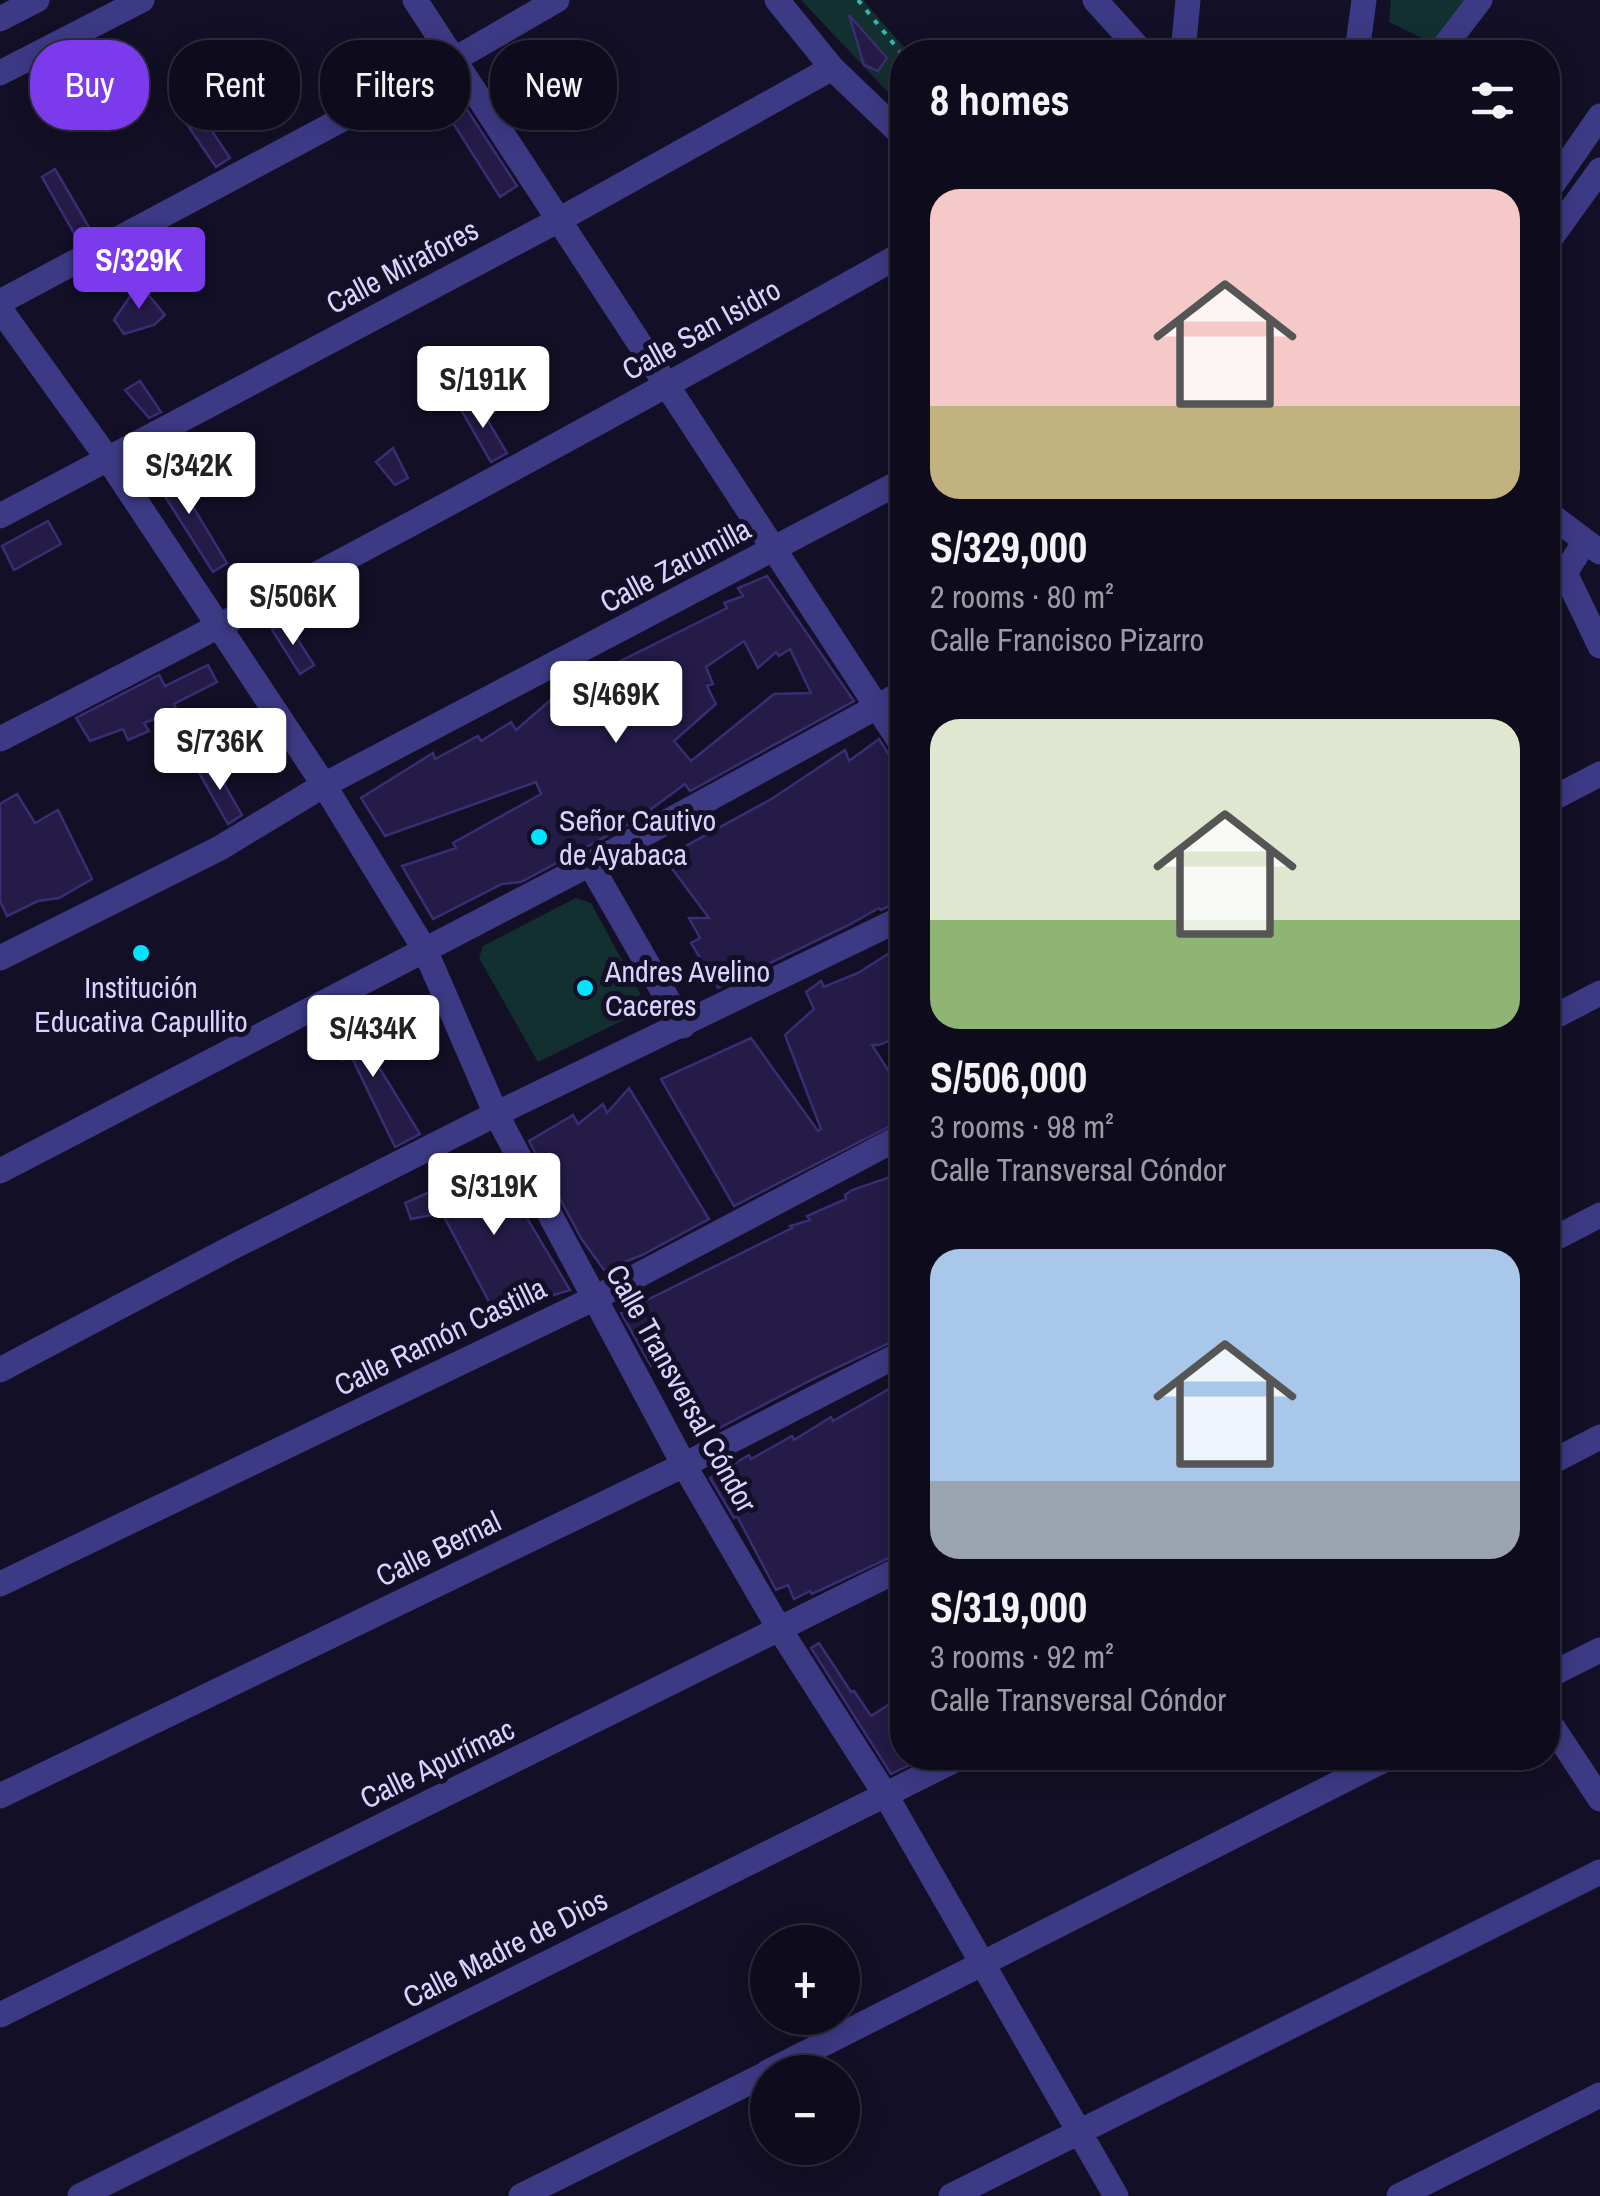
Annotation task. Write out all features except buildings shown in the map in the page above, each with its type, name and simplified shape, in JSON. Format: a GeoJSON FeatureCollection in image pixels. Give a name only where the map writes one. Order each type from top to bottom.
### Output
{"type":"FeatureCollection","features":[{"type":"Feature","properties":{"kind":"street"},"geometry":{"type":"LineString","coordinates":[[0,19],[37,0]]}},
{"type":"Feature","properties":{"kind":"street"},"geometry":{"type":"LineString","coordinates":[[0,74],[142,0]]}},
{"type":"Feature","properties":{"kind":"street"},"geometry":{"type":"LineString","coordinates":[[415,0],[442,40]]}},
{"type":"Feature","properties":{"kind":"street"},"geometry":{"type":"LineString","coordinates":[[470,50],[557,0]]}},
{"type":"Feature","properties":{"kind":"street"},"geometry":{"type":"LineString","coordinates":[[777,0],[832,68],[890,124]]}},
{"type":"Feature","properties":{"kind":"street"},"geometry":{"type":"LineString","coordinates":[[1094,0],[1131,40]]}},
{"type":"Feature","properties":{"kind":"street"},"geometry":{"type":"LineString","coordinates":[[1184,40],[1188,0]]}},
{"type":"Feature","properties":{"kind":"street"},"geometry":{"type":"LineString","coordinates":[[1359,40],[1364,0]]}},
{"type":"Feature","properties":{"kind":"street"},"geometry":{"type":"LineString","coordinates":[[1449,40],[1480,0]]}},
{"type":"Feature","properties":{"kind":"street","name":"Calle Mirafores"},"geometry":{"type":"LineString","coordinates":[[0,516],[557,221],[832,68]]}},
{"type":"Feature","properties":{"kind":"street"},"geometry":{"type":"LineString","coordinates":[[470,83],[890,727]]}},
{"type":"Feature","properties":{"kind":"street"},"geometry":{"type":"LineString","coordinates":[[1560,174],[1600,116]]}},
{"type":"Feature","properties":{"kind":"street"},"geometry":{"type":"LineString","coordinates":[[0,305],[324,130]]}},
{"type":"Feature","properties":{"kind":"street"},"geometry":{"type":"LineString","coordinates":[[1560,225],[1600,170]]}},
{"type":"Feature","properties":{"kind":"street","name":"Calle San Isidro"},"geometry":{"type":"LineString","coordinates":[[0,739],[217,628],[667,386],[890,261]]}},
{"type":"Feature","properties":{"kind":"street","name":"Calle Transversal Cóndor"},"geometry":{"type":"LineString","coordinates":[[0,305],[324,786],[425,950],[496,1114],[684,1465],[780,1630],[885,1794],[1116,2196]]}},
{"type":"Feature","properties":{"kind":"street","name":"Calle Zarumilla"},"geometry":{"type":"LineString","coordinates":[[0,958],[220,848],[324,786],[890,487]]}},
{"type":"Feature","properties":{"kind":"street"},"geometry":{"type":"LineString","coordinates":[[1560,522],[1592,547],[1560,575]]}},
{"type":"Feature","properties":{"kind":"street"},"geometry":{"type":"LineString","coordinates":[[1560,584],[1600,646]]}},
{"type":"Feature","properties":{"kind":"street"},"geometry":{"type":"LineString","coordinates":[[0,1170],[590,864],[890,699]]}},
{"type":"Feature","properties":{"kind":"street"},"geometry":{"type":"LineString","coordinates":[[1560,795],[1600,774]]}},
{"type":"Feature","properties":{"kind":"street"},"geometry":{"type":"LineString","coordinates":[[590,864],[683,1026]]}},
{"type":"Feature","properties":{"kind":"street"},"geometry":{"type":"LineString","coordinates":[[0,1370],[496,1114],[890,924]]}},
{"type":"Feature","properties":{"kind":"street"},"geometry":{"type":"LineString","coordinates":[[1560,1014],[1600,992]]}},
{"type":"Feature","properties":{"kind":"street","name":"Calle Ramón Castilla"},"geometry":{"type":"LineString","coordinates":[[0,1584],[595,1298],[890,1142]]}},
{"type":"Feature","properties":{"kind":"street"},"geometry":{"type":"LineString","coordinates":[[1560,1236],[1600,1215]]}},
{"type":"Feature","properties":{"kind":"street","name":"Calle Bernal"},"geometry":{"type":"LineString","coordinates":[[0,1796],[684,1465],[890,1359]]}},
{"type":"Feature","properties":{"kind":"street"},"geometry":{"type":"LineString","coordinates":[[1560,1458],[1600,1437]]}},
{"type":"Feature","properties":{"kind":"street","name":"Calle Apurímac"},"geometry":{"type":"LineString","coordinates":[[0,2015],[890,1574]]}},
{"type":"Feature","properties":{"kind":"street"},"geometry":{"type":"LineString","coordinates":[[1560,1670],[1600,1650]]}},
{"type":"Feature","properties":{"kind":"street"},"geometry":{"type":"LineString","coordinates":[[1560,1738],[1600,1799]]}},
{"type":"Feature","properties":{"kind":"street","name":"Calle Madre de Dios"},"geometry":{"type":"LineString","coordinates":[[80,2196],[934,1770]]}},
{"type":"Feature","properties":{"kind":"street"},"geometry":{"type":"LineString","coordinates":[[804,2055],[1365,1770]]}},
{"type":"Feature","properties":{"kind":"street"},"geometry":{"type":"LineString","coordinates":[[951,2196],[1600,1872]]}},
{"type":"Feature","properties":{"kind":"street"},"geometry":{"type":"LineString","coordinates":[[521,2196],[750,2082]]}},
{"type":"Feature","properties":{"kind":"street"},"geometry":{"type":"LineString","coordinates":[[1399,2196],[1600,2095]]}},
{"type":"Feature","properties":{"kind":"path"},"geometry":{"type":"LineString","coordinates":[[858,0],[891,40]]}},
{"type":"Feature","properties":{"kind":"green space"},"geometry":{"type":"Polygon","coordinates":[[[801,0],[863,0],[898,40],[890,40],[890,94],[801,0]]]}},
{"type":"Feature","properties":{"kind":"green space"},"geometry":{"type":"Polygon","coordinates":[[[1391,0],[1467,0],[1434,40],[1426,40],[1389,22],[1391,0]]]}},
{"type":"Feature","properties":{"kind":"green space"},"geometry":{"type":"Polygon","coordinates":[[[576,898],[591,903],[643,999],[640,1012],[538,1062],[479,958],[483,946],[576,898]]]}},
{"type":"Feature","properties":{"kind":"place","name":"Señor Cautivo de Ayabaca"},"geometry":{"type":"Point","coordinates":[539,837]}},
{"type":"Feature","properties":{"kind":"place","name":"Institución Educativa Capullito"},"geometry":{"type":"Point","coordinates":[141,953]}},
{"type":"Feature","properties":{"kind":"place","name":"Andres Avelino Caceres"},"geometry":{"type":"Point","coordinates":[585,988]}}]}
